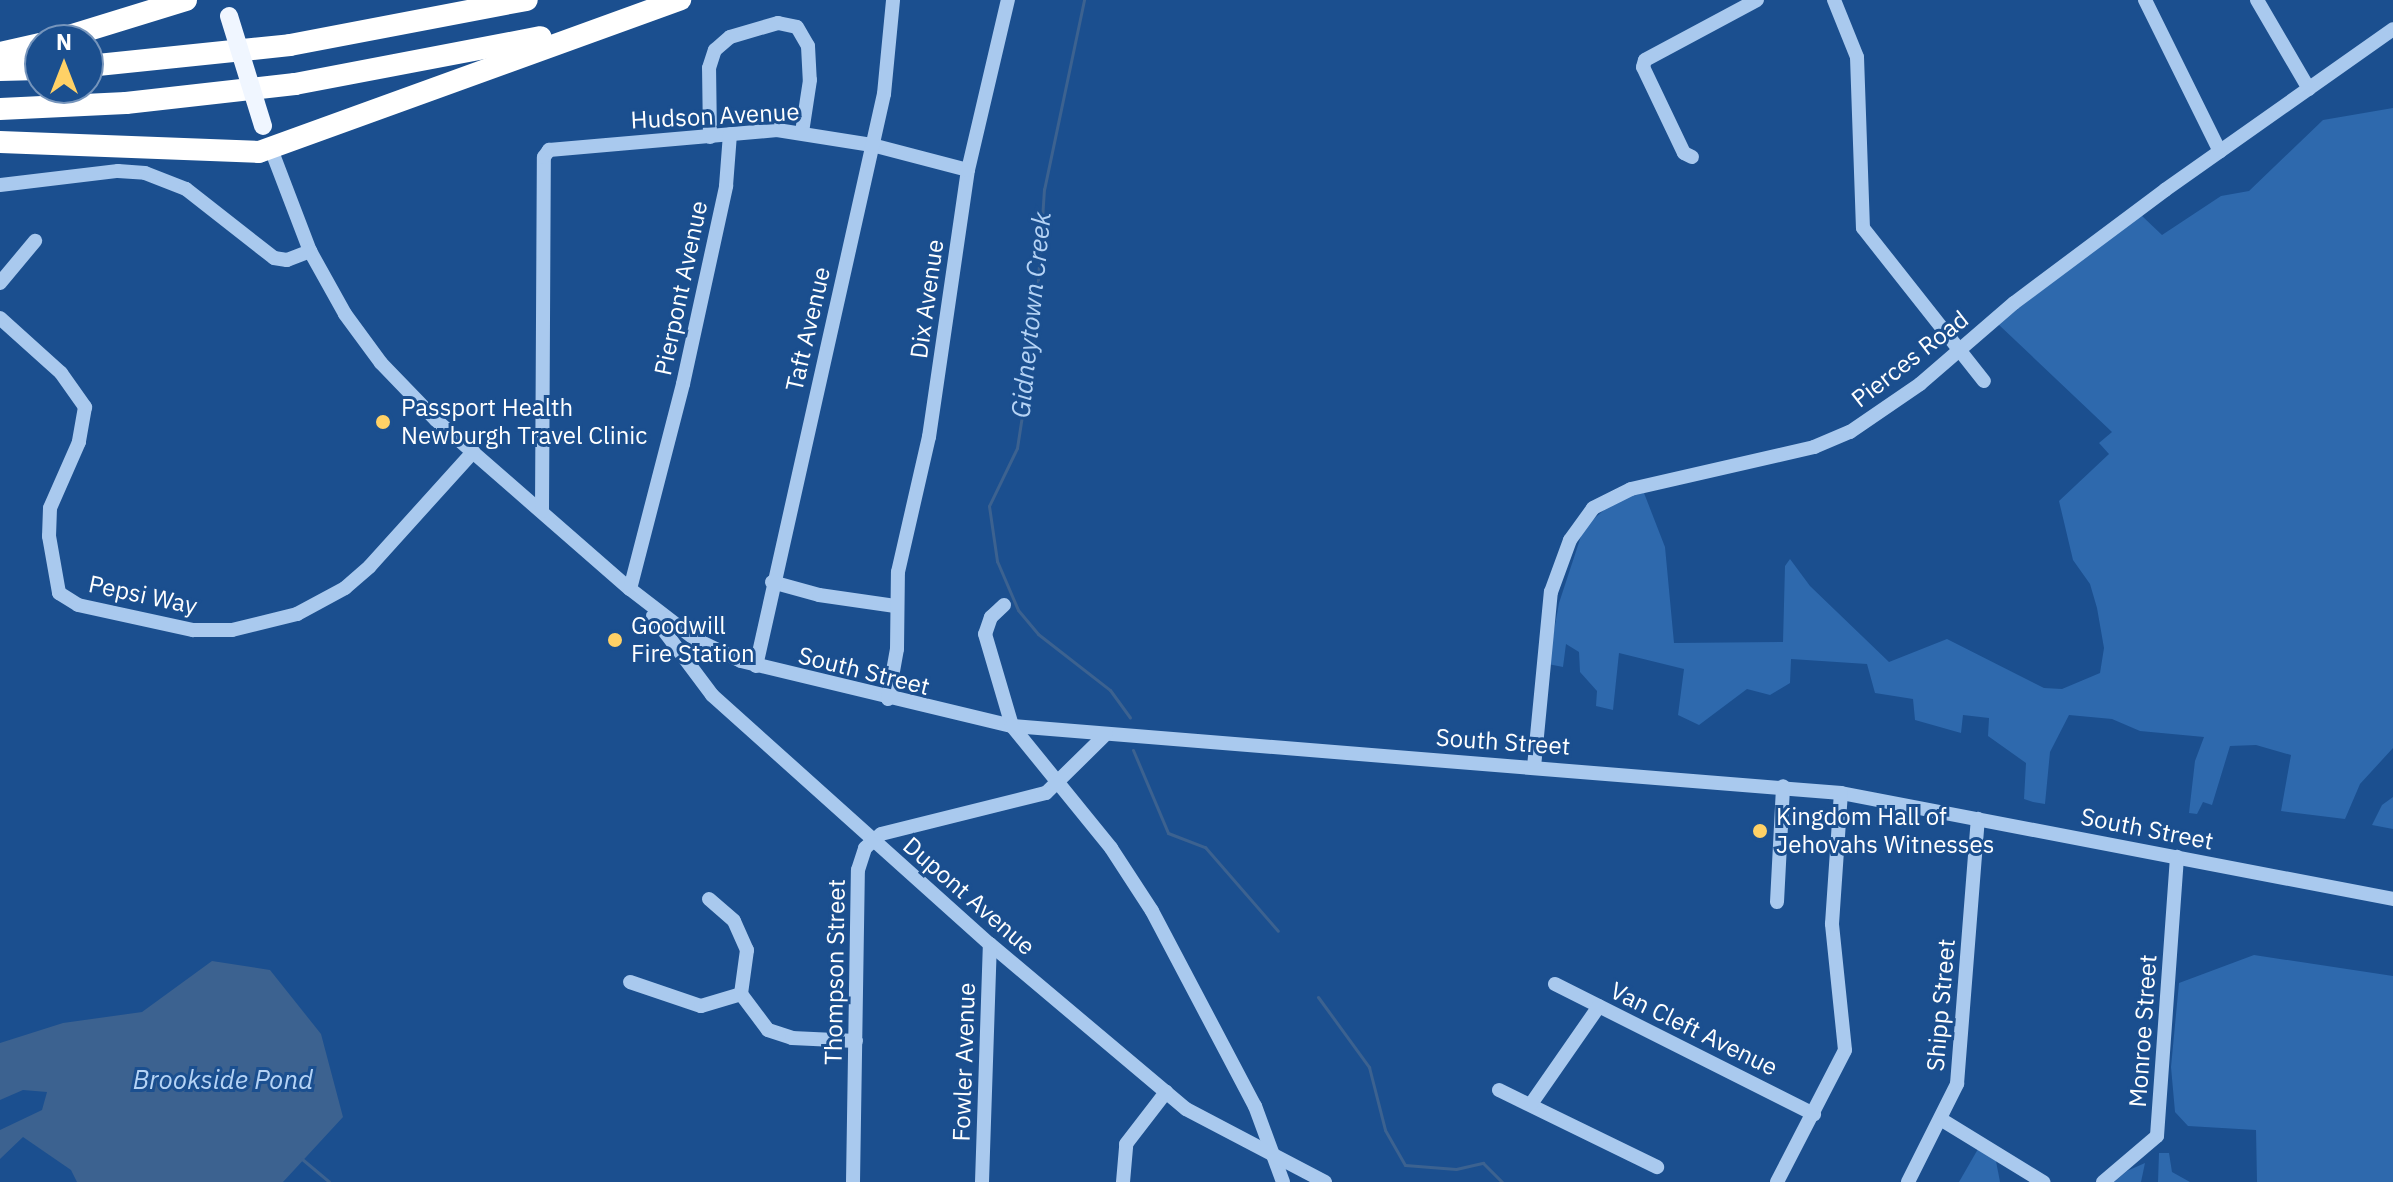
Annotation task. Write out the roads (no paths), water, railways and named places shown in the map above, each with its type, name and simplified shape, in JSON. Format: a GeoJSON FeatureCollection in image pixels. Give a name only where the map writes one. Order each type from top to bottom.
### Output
{"type":"FeatureCollection","features":[{"type":"Feature","properties":{"kind":"highway"},"geometry":{"type":"LineString","coordinates":[[104,25],[186,0]]}},
{"type":"Feature","properties":{"kind":"highway"},"geometry":{"type":"LineString","coordinates":[[104,64],[290,45],[527,0]]}},
{"type":"Feature","properties":{"kind":"highway"},"geometry":{"type":"LineString","coordinates":[[0,109],[170,99],[348,76],[517,43],[681,0]]}},
{"type":"Feature","properties":{"kind":"highway"},"geometry":{"type":"LineString","coordinates":[[0,142],[248,153],[271,149],[681,0]]}},
{"type":"Feature","properties":{"kind":"highway"},"geometry":{"type":"LineString","coordinates":[[0,53],[24,48]]}},
{"type":"Feature","properties":{"kind":"highway"},"geometry":{"type":"LineString","coordinates":[[0,70],[24,69]]}},
{"type":"Feature","properties":{"kind":"main road"},"geometry":{"type":"LineString","coordinates":[[229,16],[263,126]]}},
{"type":"Feature","properties":{"kind":"street","name":"Taft Avenue"},"geometry":{"type":"LineString","coordinates":[[756,666],[772,582],[872,145],[891,51],[893,0]]}},
{"type":"Feature","properties":{"kind":"street","name":"Dix Avenue"},"geometry":{"type":"LineString","coordinates":[[888,699],[897,649],[895,606],[929,437],[968,170],[1008,0]]}},
{"type":"Feature","properties":{"kind":"street"},"geometry":{"type":"LineString","coordinates":[[1692,157],[1684,153],[1643,67],[1645,60],[1757,0]]}},
{"type":"Feature","properties":{"kind":"street"},"geometry":{"type":"LineString","coordinates":[[1834,0],[1857,57],[1863,228],[1958,353],[1984,381]]}},
{"type":"Feature","properties":{"kind":"street"},"geometry":{"type":"LineString","coordinates":[[2145,0],[2220,152]]}},
{"type":"Feature","properties":{"kind":"street"},"geometry":{"type":"LineString","coordinates":[[2257,0],[2309,89]]}},
{"type":"Feature","properties":{"kind":"street"},"geometry":{"type":"LineString","coordinates":[[710,137],[709,68],[715,50],[730,37],[778,23],[797,27],[808,46],[810,80],[802,132]]}},
{"type":"Feature","properties":{"kind":"street","name":"Pierces Road"},"geometry":{"type":"LineString","coordinates":[[1534,767],[1551,592],[1570,540],[1593,508],[1631,489],[1814,447],[1892,405],[1958,353],[2014,303],[2393,29]]}},
{"type":"Feature","properties":{"kind":"street","name":"Hudson Avenue"},"geometry":{"type":"LineString","coordinates":[[542,511],[544,157],[555,147],[802,132],[872,145],[968,170]]}},
{"type":"Feature","properties":{"kind":"street","name":"Pierpont Avenue"},"geometry":{"type":"LineString","coordinates":[[630,589],[686,369],[726,186],[730,134]]}},
{"type":"Feature","properties":{"kind":"street"},"geometry":{"type":"LineString","coordinates":[[271,149],[310,251],[370,350],[473,452],[630,589]]}},
{"type":"Feature","properties":{"kind":"street"},"geometry":{"type":"LineString","coordinates":[[0,185],[118,171],[145,173],[186,189],[274,258],[310,251]]}},
{"type":"Feature","properties":{"kind":"street"},"geometry":{"type":"LineString","coordinates":[[0,283],[35,241]]}},
{"type":"Feature","properties":{"kind":"street","name":"Pepsi Way"},"geometry":{"type":"LineString","coordinates":[[0,318],[61,373],[85,407],[79,442],[50,508],[49,536],[59,593],[78,605],[193,630],[232,630],[297,614],[345,588],[370,566],[473,452]]}},
{"type":"Feature","properties":{"kind":"street"},"geometry":{"type":"LineString","coordinates":[[772,582],[819,595],[895,606]]}},
{"type":"Feature","properties":{"kind":"street","name":"South Street"},"geometry":{"type":"LineString","coordinates":[[630,589],[695,639],[756,666],[1012,726],[1841,793],[2393,899]]}},
{"type":"Feature","properties":{"kind":"street","name":"Dupont Avenue"},"geometry":{"type":"LineString","coordinates":[[630,589],[712,695],[990,944],[1166,1092],[1215,1127],[1325,1182]]}},
{"type":"Feature","properties":{"kind":"street"},"geometry":{"type":"LineString","coordinates":[[1004,605],[991,617],[985,634],[1012,726],[1060,783],[1152,911],[1255,1106],[1283,1182]]}},
{"type":"Feature","properties":{"kind":"street"},"geometry":{"type":"LineString","coordinates":[[872,840],[1046,793],[1060,783],[1106,734]]}},
{"type":"Feature","properties":{"kind":"street"},"geometry":{"type":"LineString","coordinates":[[1777,902],[1783,786]]}},
{"type":"Feature","properties":{"kind":"street"},"geometry":{"type":"LineString","coordinates":[[1777,1182],[1845,1050],[1832,924],[1841,793]]}},
{"type":"Feature","properties":{"kind":"street","name":"Shipp Street"},"geometry":{"type":"LineString","coordinates":[[1908,1182],[1942,1120],[1957,1084],[1978,819]]}},
{"type":"Feature","properties":{"kind":"street","name":"Thompson Street"},"geometry":{"type":"LineString","coordinates":[[853,1182],[858,870],[872,840]]}},
{"type":"Feature","properties":{"kind":"street","name":"Monroe Street"},"geometry":{"type":"LineString","coordinates":[[2103,1182],[2157,1136],[2177,857]]}},
{"type":"Feature","properties":{"kind":"street"},"geometry":{"type":"LineString","coordinates":[[709,899],[734,921],[747,950],[741,994],[759,1021],[778,1036],[856,1041]]}},
{"type":"Feature","properties":{"kind":"street","name":"Fowler Avenue"},"geometry":{"type":"LineString","coordinates":[[982,1182],[990,944]]}},
{"type":"Feature","properties":{"kind":"street"},"geometry":{"type":"LineString","coordinates":[[630,982],[701,1006],[741,994]]}},
{"type":"Feature","properties":{"kind":"street","name":"Van Cleft Avenue"},"geometry":{"type":"LineString","coordinates":[[1555,984],[1814,1114]]}},
{"type":"Feature","properties":{"kind":"street"},"geometry":{"type":"LineString","coordinates":[[1531,1104],[1599,1006]]}},
{"type":"Feature","properties":{"kind":"street"},"geometry":{"type":"LineString","coordinates":[[1499,1090],[1657,1167]]}},
{"type":"Feature","properties":{"kind":"street"},"geometry":{"type":"LineString","coordinates":[[1123,1182],[1126,1144],[1166,1092]]}},
{"type":"Feature","properties":{"kind":"street"},"geometry":{"type":"LineString","coordinates":[[1942,1120],[2043,1182]]}},
{"type":"Feature","properties":{"kind":"water","name":"Brookside Pond"},"geometry":{"type":"Polygon","coordinates":[[[212,961],[270,970],[321,1034],[343,1117],[283,1182],[77,1182],[71,1170],[23,1137],[0,1159],[0,1130],[42,1110],[47,1092],[23,1090],[0,1100],[0,1043],[63,1023],[142,1012],[212,961]]]}},
{"type":"Feature","properties":{"kind":"waterway","name":"Gidneytown Creek"},"geometry":{"type":"LineString","coordinates":[[1084,0],[1044,189],[1034,338],[1017,448],[989,506],[997,561],[1018,610],[1038,634],[1110,690],[1130,718]]}},
{"type":"Feature","properties":{"kind":"waterway","name":"Gidneytown Creek"},"geometry":{"type":"LineString","coordinates":[[1133,750],[1168,833],[1205,847],[1278,931]]}},
{"type":"Feature","properties":{"kind":"waterway","name":"Gidneytown Creek"},"geometry":{"type":"LineString","coordinates":[[1318,997],[1369,1067],[1385,1130],[1405,1165],[1456,1169],[1483,1163],[1502,1182]]}},
{"type":"Feature","properties":{"kind":"waterway"},"geometry":{"type":"LineString","coordinates":[[302,1159],[329,1182]]}},
{"type":"Feature","properties":{"kind":"place","name":"Passport Health Newburgh Travel Clinic"},"geometry":{"type":"Point","coordinates":[383,422]}},
{"type":"Feature","properties":{"kind":"place","name":"Goodwill Fire Station"},"geometry":{"type":"Point","coordinates":[615,640]}},
{"type":"Feature","properties":{"kind":"place","name":"Kingdom Hall of Jehovahs Witnesses"},"geometry":{"type":"Point","coordinates":[1760,831]}}]}
